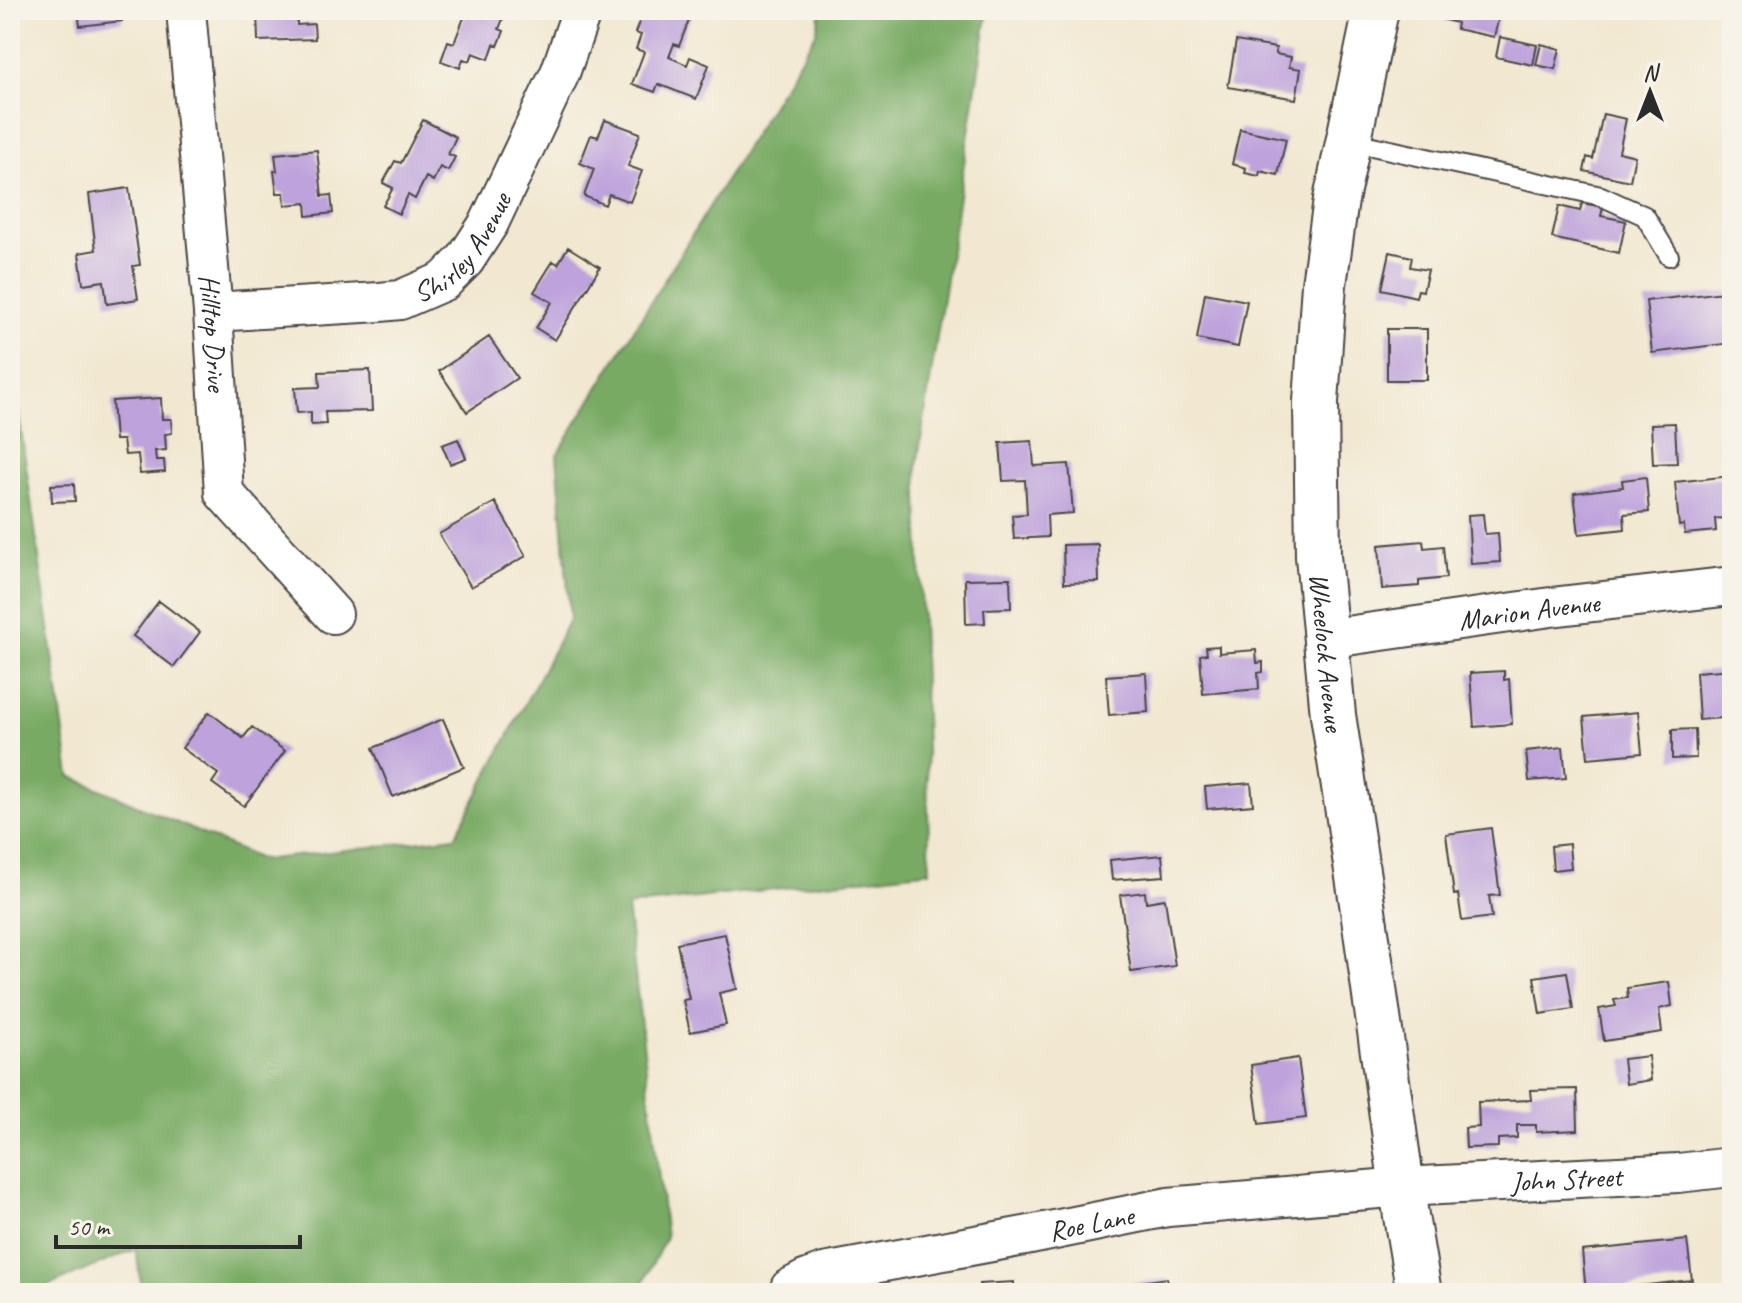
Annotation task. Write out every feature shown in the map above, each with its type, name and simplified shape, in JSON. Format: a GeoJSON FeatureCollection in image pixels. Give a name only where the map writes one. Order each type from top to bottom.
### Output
{"type":"FeatureCollection","features":[{"type":"Feature","properties":{"kind":"street","name":"Hilltop Drive"},"geometry":{"type":"LineString","coordinates":[[186,10],[213,312],[224,493],[333,614]]}},
{"type":"Feature","properties":{"kind":"street","name":"Shirley Avenue"},"geometry":{"type":"LineString","coordinates":[[213,312],[400,300],[444,281],[465,260],[489,223],[560,73],[582,10]]}},
{"type":"Feature","properties":{"kind":"street","name":"Wheelock Avenue"},"geometry":{"type":"LineString","coordinates":[[1376,10],[1336,200],[1324,284],[1317,363],[1318,556],[1333,715],[1419,1293]]}},
{"type":"Feature","properties":{"kind":"street","name":"Marion Avenue"},"geometry":{"type":"LineString","coordinates":[[1325,639],[1551,607],[1732,586]]}},
{"type":"Feature","properties":{"kind":"street","name":"John Street"},"geometry":{"type":"LineString","coordinates":[[1402,1187],[1678,1173],[1732,1167]]}},
{"type":"Feature","properties":{"kind":"street","name":"Roe Lane"},"geometry":{"type":"LineString","coordinates":[[789,1293],[790,1288],[824,1273],[1168,1207],[1402,1187]]}},
{"type":"Feature","properties":{"kind":"lane"},"geometry":{"type":"LineString","coordinates":[[1349,141],[1601,196],[1645,216],[1669,256]]}},
{"type":"Feature","properties":{"kind":"green space"},"geometry":{"type":"Polygon","coordinates":[[[821,10],[988,10],[917,465],[930,871],[627,906],[666,1237],[638,1293],[142,1293],[136,1249],[31,1293],[10,1293],[10,353],[70,776],[262,860],[455,837],[570,618],[557,455],[816,33],[821,10]]]}},
{"type":"Feature","properties":{"kind":"building"},"geometry":{"type":"Polygon","coordinates":[[[78,10],[121,10],[122,21],[80,26],[78,10]]]}},
{"type":"Feature","properties":{"kind":"building"},"geometry":{"type":"Polygon","coordinates":[[[257,10],[297,10],[297,25],[314,24],[315,39],[258,41],[257,10]]]}},
{"type":"Feature","properties":{"kind":"building"},"geometry":{"type":"Polygon","coordinates":[[[467,10],[506,11],[499,29],[504,31],[498,46],[494,44],[489,59],[473,53],[470,61],[463,59],[460,68],[441,61],[448,41],[454,43],[467,10]]]}},
{"type":"Feature","properties":{"kind":"building"},"geometry":{"type":"Polygon","coordinates":[[[651,10],[679,10],[691,15],[679,46],[674,44],[669,57],[687,65],[690,57],[709,65],[696,99],[658,84],[655,92],[632,84],[644,52],[636,49],[641,35],[635,33],[641,17],[647,19],[651,10]]]}},
{"type":"Feature","properties":{"kind":"building"},"geometry":{"type":"Polygon","coordinates":[[[1439,10],[1500,12],[1494,37],[1456,29],[1457,23],[1437,18],[1439,10]]]}},
{"type":"Feature","properties":{"kind":"building"},"geometry":{"type":"Polygon","coordinates":[[[1500,37],[1537,45],[1533,65],[1496,57],[1500,37]]]}},
{"type":"Feature","properties":{"kind":"building"},"geometry":{"type":"Polygon","coordinates":[[[1236,41],[1276,48],[1275,54],[1291,57],[1289,67],[1301,69],[1296,99],[1228,87],[1236,41]]]}},
{"type":"Feature","properties":{"kind":"building"},"geometry":{"type":"Polygon","coordinates":[[[1541,44],[1560,49],[1555,69],[1536,65],[1541,44]]]}},
{"type":"Feature","properties":{"kind":"building"},"geometry":{"type":"Polygon","coordinates":[[[1603,114],[1626,119],[1619,152],[1635,156],[1630,181],[1584,171],[1587,157],[1593,159],[1603,114]]]}},
{"type":"Feature","properties":{"kind":"building"},"geometry":{"type":"Polygon","coordinates":[[[423,120],[456,137],[448,154],[455,157],[448,171],[440,167],[433,181],[426,177],[415,199],[408,195],[399,214],[383,206],[393,188],[383,183],[395,161],[401,163],[423,120]]]}},
{"type":"Feature","properties":{"kind":"building"},"geometry":{"type":"Polygon","coordinates":[[[605,120],[640,133],[628,166],[642,171],[630,202],[609,194],[605,205],[584,196],[594,169],[580,163],[591,135],[598,137],[605,120]]]}},
{"type":"Feature","properties":{"kind":"building"},"geometry":{"type":"Polygon","coordinates":[[[1240,129],[1286,139],[1278,175],[1260,171],[1259,176],[1245,173],[1246,168],[1232,164],[1240,129]]]}},
{"type":"Feature","properties":{"kind":"building"},"geometry":{"type":"Polygon","coordinates":[[[317,150],[322,196],[331,195],[333,213],[307,216],[306,203],[285,205],[284,193],[277,193],[275,154],[317,150]]]}},
{"type":"Feature","properties":{"kind":"building"},"geometry":{"type":"Polygon","coordinates":[[[129,188],[140,265],[133,266],[138,299],[107,304],[104,281],[83,284],[79,253],[96,250],[89,194],[129,188]]]}},
{"type":"Feature","properties":{"kind":"building"},"geometry":{"type":"Polygon","coordinates":[[[1582,203],[1603,207],[1601,216],[1626,221],[1619,253],[1552,238],[1559,206],[1580,211],[1582,203]]]}},
{"type":"Feature","properties":{"kind":"building"},"geometry":{"type":"Polygon","coordinates":[[[568,247],[600,267],[555,340],[536,328],[552,302],[534,292],[553,261],[558,264],[568,247]]]}},
{"type":"Feature","properties":{"kind":"building"},"geometry":{"type":"Polygon","coordinates":[[[1390,252],[1412,257],[1410,267],[1428,270],[1423,291],[1418,290],[1416,297],[1382,289],[1390,252]]]}},
{"type":"Feature","properties":{"kind":"building"},"geometry":{"type":"Polygon","coordinates":[[[1732,291],[1732,311],[1729,312],[1732,343],[1652,353],[1646,301],[1732,291]]]}},
{"type":"Feature","properties":{"kind":"building"},"geometry":{"type":"Polygon","coordinates":[[[1205,293],[1247,301],[1238,347],[1197,339],[1205,293]]]}},
{"type":"Feature","properties":{"kind":"building"},"geometry":{"type":"Polygon","coordinates":[[[1387,329],[1427,329],[1427,380],[1387,380],[1387,329]]]}},
{"type":"Feature","properties":{"kind":"building"},"geometry":{"type":"Polygon","coordinates":[[[489,337],[517,378],[467,412],[439,371],[489,337]]]}},
{"type":"Feature","properties":{"kind":"building"},"geometry":{"type":"Polygon","coordinates":[[[370,370],[372,411],[325,412],[326,424],[311,425],[311,412],[297,413],[295,388],[320,387],[319,372],[370,370]]]}},
{"type":"Feature","properties":{"kind":"building"},"geometry":{"type":"Polygon","coordinates":[[[161,398],[162,419],[171,419],[172,433],[165,434],[166,450],[155,451],[156,460],[164,460],[165,472],[140,474],[138,454],[125,455],[123,440],[115,440],[112,401],[161,398]]]}},
{"type":"Feature","properties":{"kind":"building"},"geometry":{"type":"Polygon","coordinates":[[[1675,423],[1677,463],[1653,464],[1651,424],[1675,423]]]}},
{"type":"Feature","properties":{"kind":"building"},"geometry":{"type":"Polygon","coordinates":[[[458,439],[466,458],[450,464],[442,445],[458,439]]]}},
{"type":"Feature","properties":{"kind":"building"},"geometry":{"type":"Polygon","coordinates":[[[1032,441],[1034,466],[1069,464],[1073,513],[1047,515],[1048,537],[1014,539],[1012,515],[1027,514],[1025,480],[1003,481],[1000,443],[1032,441]]]}},
{"type":"Feature","properties":{"kind":"building"},"geometry":{"type":"Polygon","coordinates":[[[1731,476],[1732,517],[1715,519],[1716,531],[1685,534],[1684,525],[1679,526],[1675,482],[1731,476]]]}},
{"type":"Feature","properties":{"kind":"building"},"geometry":{"type":"Polygon","coordinates":[[[1646,477],[1649,512],[1624,514],[1625,529],[1579,534],[1574,493],[1623,487],[1622,480],[1646,477]]]}},
{"type":"Feature","properties":{"kind":"building"},"geometry":{"type":"Polygon","coordinates":[[[74,484],[75,501],[52,502],[51,485],[74,484]]]}},
{"type":"Feature","properties":{"kind":"building"},"geometry":{"type":"Polygon","coordinates":[[[495,502],[526,556],[471,587],[439,534],[495,502]]]}},
{"type":"Feature","properties":{"kind":"building"},"geometry":{"type":"Polygon","coordinates":[[[1483,514],[1485,534],[1498,533],[1500,562],[1471,564],[1468,515],[1483,514]]]}},
{"type":"Feature","properties":{"kind":"building"},"geometry":{"type":"Polygon","coordinates":[[[1423,541],[1424,548],[1443,546],[1446,578],[1419,581],[1419,586],[1382,589],[1379,545],[1423,541]]]}},
{"type":"Feature","properties":{"kind":"building"},"geometry":{"type":"Polygon","coordinates":[[[1098,544],[1099,582],[1064,583],[1063,545],[1098,544]]]}},
{"type":"Feature","properties":{"kind":"building"},"geometry":{"type":"Polygon","coordinates":[[[1010,578],[1011,608],[984,609],[985,623],[966,624],[965,579],[1010,578]]]}},
{"type":"Feature","properties":{"kind":"building"},"geometry":{"type":"Polygon","coordinates":[[[159,601],[200,632],[174,667],[133,636],[159,601]]]}},
{"type":"Feature","properties":{"kind":"building"},"geometry":{"type":"Polygon","coordinates":[[[1219,646],[1219,653],[1256,650],[1257,663],[1263,662],[1263,672],[1258,673],[1259,689],[1203,694],[1200,655],[1207,654],[1206,647],[1219,646]]]}},
{"type":"Feature","properties":{"kind":"building"},"geometry":{"type":"Polygon","coordinates":[[[1732,669],[1732,717],[1699,720],[1696,672],[1732,669]]]}},
{"type":"Feature","properties":{"kind":"building"},"geometry":{"type":"Polygon","coordinates":[[[1504,671],[1504,680],[1509,679],[1512,724],[1474,727],[1470,673],[1504,671]]]}},
{"type":"Feature","properties":{"kind":"building"},"geometry":{"type":"Polygon","coordinates":[[[1146,673],[1148,712],[1109,715],[1106,676],[1146,673]]]}},
{"type":"Feature","properties":{"kind":"building"},"geometry":{"type":"Polygon","coordinates":[[[209,712],[243,738],[252,727],[285,751],[244,806],[212,783],[218,774],[182,748],[209,712]]]}},
{"type":"Feature","properties":{"kind":"building"},"geometry":{"type":"Polygon","coordinates":[[[1638,712],[1642,753],[1588,758],[1584,717],[1638,712]]]}},
{"type":"Feature","properties":{"kind":"building"},"geometry":{"type":"Polygon","coordinates":[[[443,719],[464,767],[393,797],[373,748],[443,719]]]}},
{"type":"Feature","properties":{"kind":"building"},"geometry":{"type":"Polygon","coordinates":[[[1695,729],[1696,758],[1672,759],[1672,730],[1695,729]]]}},
{"type":"Feature","properties":{"kind":"building"},"geometry":{"type":"Polygon","coordinates":[[[1563,747],[1566,778],[1529,781],[1526,751],[1563,747]]]}},
{"type":"Feature","properties":{"kind":"building"},"geometry":{"type":"Polygon","coordinates":[[[1251,783],[1253,805],[1207,809],[1205,787],[1251,783]]]}},
{"type":"Feature","properties":{"kind":"building"},"geometry":{"type":"Polygon","coordinates":[[[1491,828],[1500,895],[1489,896],[1492,917],[1462,921],[1458,894],[1454,895],[1446,834],[1491,828]]]}},
{"type":"Feature","properties":{"kind":"building"},"geometry":{"type":"Polygon","coordinates":[[[1569,844],[1571,868],[1553,870],[1551,846],[1569,844]]]}},
{"type":"Feature","properties":{"kind":"building"},"geometry":{"type":"Polygon","coordinates":[[[1162,855],[1164,876],[1112,880],[1110,860],[1162,855]]]}},
{"type":"Feature","properties":{"kind":"building"},"geometry":{"type":"Polygon","coordinates":[[[1145,892],[1146,902],[1165,899],[1175,966],[1131,972],[1120,895],[1145,892]]]}},
{"type":"Feature","properties":{"kind":"building"},"geometry":{"type":"Polygon","coordinates":[[[725,934],[737,989],[719,993],[726,1025],[690,1032],[683,1000],[689,999],[677,943],[725,934]]]}},
{"type":"Feature","properties":{"kind":"building"},"geometry":{"type":"Polygon","coordinates":[[[1567,972],[1573,1009],[1540,1014],[1534,977],[1567,972]]]}},
{"type":"Feature","properties":{"kind":"building"},"geometry":{"type":"Polygon","coordinates":[[[1669,982],[1672,1006],[1659,1009],[1662,1032],[1604,1041],[1599,1009],[1616,1006],[1614,1000],[1628,998],[1627,988],[1669,982]]]}},
{"type":"Feature","properties":{"kind":"building"},"geometry":{"type":"Polygon","coordinates":[[[1648,1056],[1651,1080],[1626,1084],[1623,1059],[1648,1056]]]}},
{"type":"Feature","properties":{"kind":"building"},"geometry":{"type":"Polygon","coordinates":[[[1298,1058],[1306,1118],[1259,1124],[1251,1065],[1298,1058]]]}},
{"type":"Feature","properties":{"kind":"building"},"geometry":{"type":"Polygon","coordinates":[[[1577,1089],[1578,1130],[1536,1132],[1536,1125],[1517,1125],[1517,1138],[1498,1139],[1498,1147],[1466,1148],[1465,1128],[1479,1127],[1478,1102],[1531,1100],[1530,1090],[1577,1089]]]}},
{"type":"Feature","properties":{"kind":"building"},"geometry":{"type":"Polygon","coordinates":[[[1687,1240],[1692,1280],[1586,1292],[1582,1251],[1687,1240]]]}},
{"type":"Feature","properties":{"kind":"building"},"geometry":{"type":"Polygon","coordinates":[[[1167,1278],[1170,1293],[1133,1293],[1132,1283],[1167,1278]]]}},
{"type":"Feature","properties":{"kind":"building"},"geometry":{"type":"Polygon","coordinates":[[[1014,1282],[1014,1293],[980,1293],[979,1284],[1014,1282]]]}}]}
